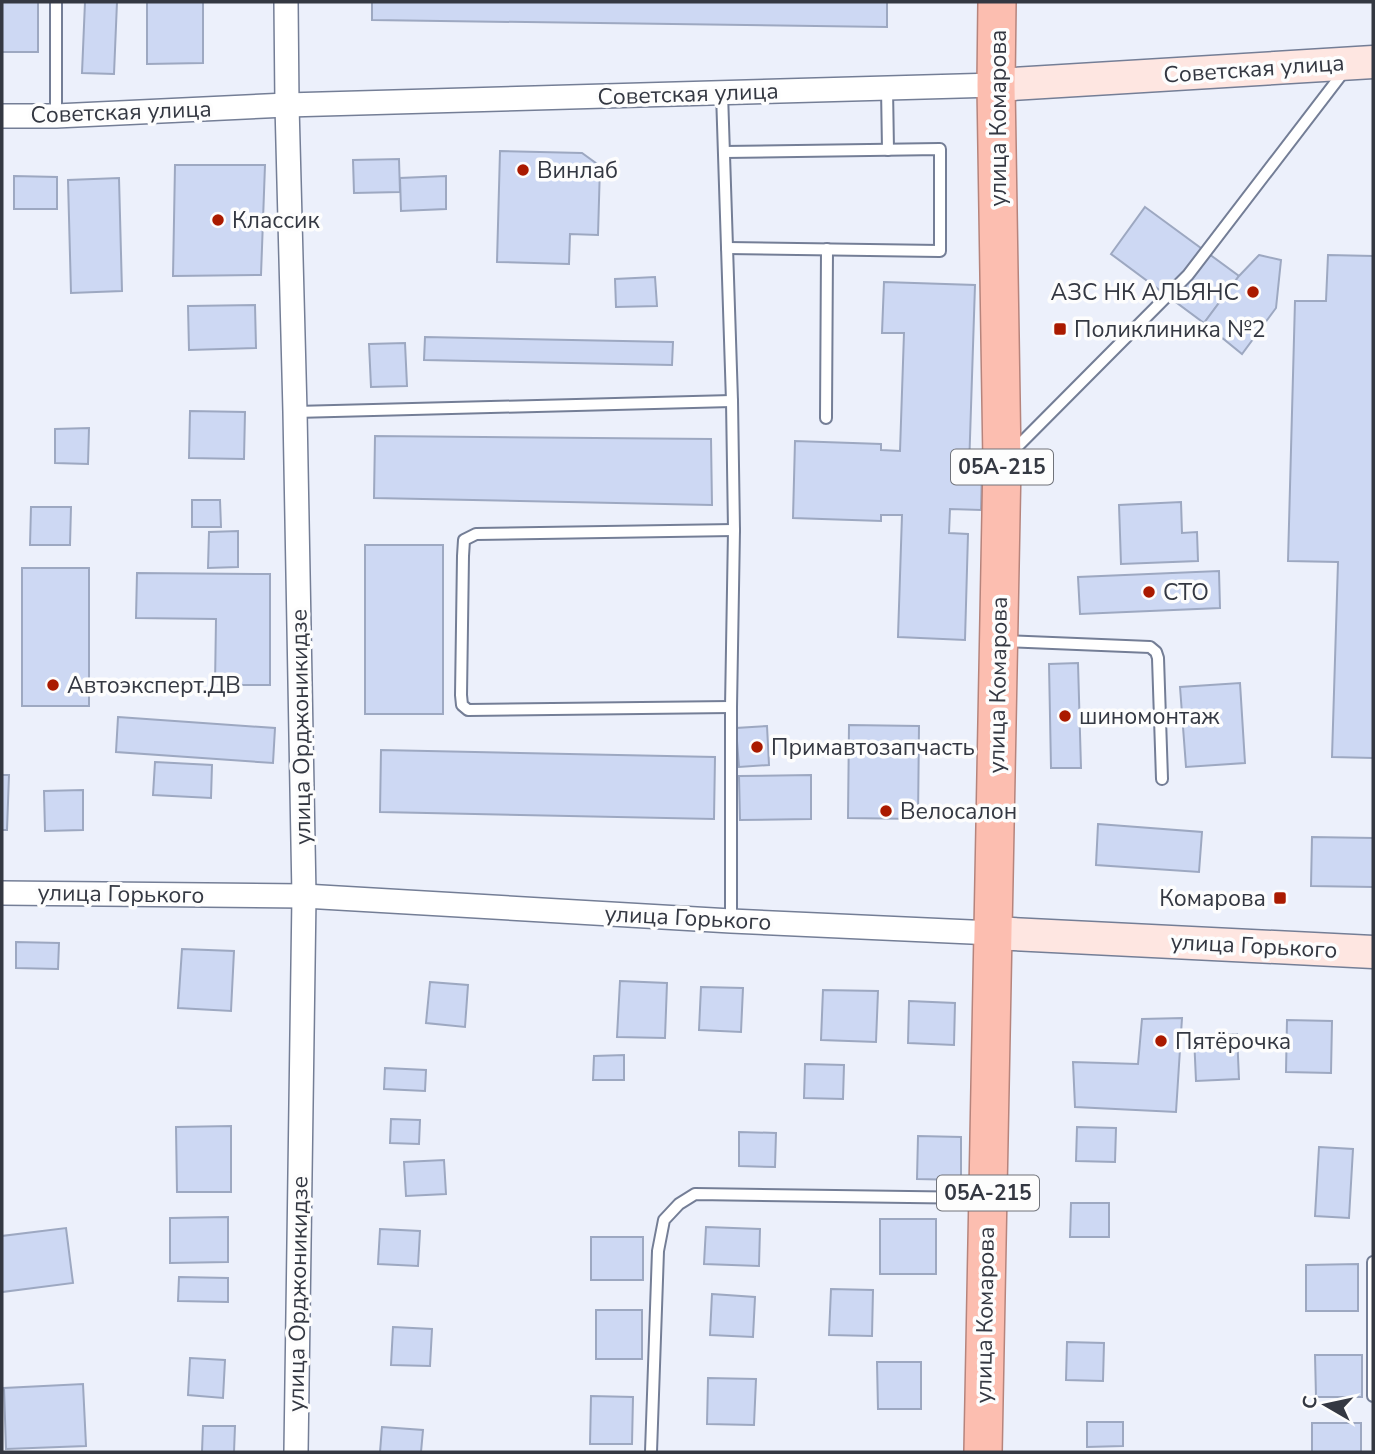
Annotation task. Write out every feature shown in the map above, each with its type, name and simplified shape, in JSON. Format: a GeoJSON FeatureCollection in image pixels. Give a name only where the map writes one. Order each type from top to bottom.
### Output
{"type":"FeatureCollection","features":[{"type":"Feature","properties":{"kind":"highway","name":"улица Комарова"},"geometry":{"type":"LineString","coordinates":[[983,1452],[1002,462],[997,2]]}},
{"type":"Feature","properties":{"kind":"main road","name":"Советская улица"},"geometry":{"type":"LineString","coordinates":[[996,85],[1362,62]]}},
{"type":"Feature","properties":{"kind":"main road","name":"улица Горького"},"geometry":{"type":"LineString","coordinates":[[993,933],[1373,952]]}},
{"type":"Feature","properties":{"kind":"street","name":"улица Орджоникидзе"},"geometry":{"type":"LineString","coordinates":[[286,2],[304,896],[296,1452]]}},
{"type":"Feature","properties":{"kind":"street","name":"Советская улица"},"geometry":{"type":"LineString","coordinates":[[2,116],[287,105],[996,85]]}},
{"type":"Feature","properties":{"kind":"street","name":"улица Горького"},"geometry":{"type":"LineString","coordinates":[[2,893],[304,896],[993,933]]}},
{"type":"Feature","properties":{"kind":"lane"},"geometry":{"type":"LineString","coordinates":[[55,116],[56,2]]}},
{"type":"Feature","properties":{"kind":"lane"},"geometry":{"type":"LineString","coordinates":[[1002,462],[1188,275],[1362,62]]}},
{"type":"Feature","properties":{"kind":"lane"},"geometry":{"type":"LineString","coordinates":[[887,88],[888,150]]}},
{"type":"Feature","properties":{"kind":"lane"},"geometry":{"type":"LineString","coordinates":[[722,93],[734,530],[731,921]]}},
{"type":"Feature","properties":{"kind":"lane"},"geometry":{"type":"LineString","coordinates":[[724,152],[940,149],[940,251],[727,248]]}},
{"type":"Feature","properties":{"kind":"lane"},"geometry":{"type":"LineString","coordinates":[[826,418],[827,249]]}},
{"type":"Feature","properties":{"kind":"lane"},"geometry":{"type":"LineString","coordinates":[[295,412],[732,401]]}},
{"type":"Feature","properties":{"kind":"lane"},"geometry":{"type":"LineString","coordinates":[[731,707],[468,710],[462,705],[461,695],[463,556],[464,540],[476,534],[734,530]]}},
{"type":"Feature","properties":{"kind":"lane"},"geometry":{"type":"LineString","coordinates":[[999,640],[1150,647],[1156,652],[1162,779]]}},
{"type":"Feature","properties":{"kind":"lane"},"geometry":{"type":"LineString","coordinates":[[651,1452],[658,1251],[664,1220],[679,1204],[695,1194],[988,1198]]}},
{"type":"Feature","properties":{"kind":"lane"},"geometry":{"type":"LineString","coordinates":[[1373,1262],[1373,1396]]}},
{"type":"Feature","properties":{"kind":"building"},"geometry":{"type":"Polygon","coordinates":[[[2,2],[38,2],[38,52],[2,52],[2,2]]]}},
{"type":"Feature","properties":{"kind":"building"},"geometry":{"type":"Polygon","coordinates":[[[85,2],[117,2],[114,74],[82,73],[85,2]]]}},
{"type":"Feature","properties":{"kind":"building"},"geometry":{"type":"Polygon","coordinates":[[[147,2],[203,2],[203,63],[147,64],[147,2]]]}},
{"type":"Feature","properties":{"kind":"building"},"geometry":{"type":"Polygon","coordinates":[[[372,2],[887,2],[887,27],[372,20],[372,2]]]}},
{"type":"Feature","properties":{"kind":"building"},"geometry":{"type":"Polygon","coordinates":[[[500,151],[582,153],[600,166],[598,235],[570,234],[569,264],[497,262],[500,151]]]}},
{"type":"Feature","properties":{"kind":"building"},"geometry":{"type":"Polygon","coordinates":[[[399,159],[400,192],[354,193],[353,160],[399,159]]]}},
{"type":"Feature","properties":{"kind":"building","name":"Классик"},"geometry":{"type":"Polygon","coordinates":[[[175,165],[265,165],[261,275],[173,276],[175,165]]]}},
{"type":"Feature","properties":{"kind":"building"},"geometry":{"type":"Polygon","coordinates":[[[14,176],[57,177],[57,209],[14,209],[14,176]]]}},
{"type":"Feature","properties":{"kind":"building"},"geometry":{"type":"Polygon","coordinates":[[[446,176],[446,209],[401,211],[400,178],[446,176]]]}},
{"type":"Feature","properties":{"kind":"building"},"geometry":{"type":"Polygon","coordinates":[[[119,178],[122,291],[71,293],[68,180],[119,178]]]}},
{"type":"Feature","properties":{"kind":"building"},"geometry":{"type":"Polygon","coordinates":[[[1145,207],[1239,276],[1204,323],[1111,254],[1145,207]]]}},
{"type":"Feature","properties":{"kind":"building","name":"АЗС НК АЛЬЯНС"},"geometry":{"type":"Polygon","coordinates":[[[1259,255],[1281,260],[1276,308],[1242,354],[1204,323],[1239,276],[1259,255]]]}},
{"type":"Feature","properties":{"kind":"building"},"geometry":{"type":"Polygon","coordinates":[[[1328,255],[1373,256],[1373,758],[1332,757],[1338,562],[1288,561],[1295,301],[1326,301],[1328,255]]]}},
{"type":"Feature","properties":{"kind":"building"},"geometry":{"type":"Polygon","coordinates":[[[655,277],[657,306],[616,307],[615,279],[655,277]]]}},
{"type":"Feature","properties":{"kind":"building"},"geometry":{"type":"Polygon","coordinates":[[[884,282],[975,285],[969,469],[982,469],[981,510],[950,509],[949,533],[968,534],[965,640],[898,637],[902,515],[881,515],[881,521],[793,518],[795,441],[881,444],[881,450],[900,451],[904,333],[882,333],[884,282]]]}},
{"type":"Feature","properties":{"kind":"building"},"geometry":{"type":"Polygon","coordinates":[[[255,305],[256,348],[189,350],[188,306],[255,305]]]}},
{"type":"Feature","properties":{"kind":"building"},"geometry":{"type":"Polygon","coordinates":[[[425,337],[673,342],[672,365],[424,360],[425,337]]]}},
{"type":"Feature","properties":{"kind":"building"},"geometry":{"type":"Polygon","coordinates":[[[405,343],[407,386],[371,387],[369,344],[405,343]]]}},
{"type":"Feature","properties":{"kind":"building"},"geometry":{"type":"Polygon","coordinates":[[[190,411],[245,412],[244,459],[189,458],[190,411]]]}},
{"type":"Feature","properties":{"kind":"building"},"geometry":{"type":"Polygon","coordinates":[[[89,428],[88,464],[55,463],[55,429],[89,428]]]}},
{"type":"Feature","properties":{"kind":"building"},"geometry":{"type":"Polygon","coordinates":[[[375,436],[711,439],[712,505],[374,498],[375,436]]]}},
{"type":"Feature","properties":{"kind":"building"},"geometry":{"type":"Polygon","coordinates":[[[192,500],[220,500],[221,527],[192,527],[192,500]]]}},
{"type":"Feature","properties":{"kind":"building"},"geometry":{"type":"Polygon","coordinates":[[[1181,502],[1182,533],[1197,532],[1198,561],[1121,564],[1119,505],[1181,502]]]}},
{"type":"Feature","properties":{"kind":"building"},"geometry":{"type":"Polygon","coordinates":[[[31,507],[71,507],[70,545],[30,545],[31,507]]]}},
{"type":"Feature","properties":{"kind":"building"},"geometry":{"type":"Polygon","coordinates":[[[238,531],[238,567],[208,568],[209,532],[238,531]]]}},
{"type":"Feature","properties":{"kind":"building"},"geometry":{"type":"Polygon","coordinates":[[[365,545],[443,545],[443,714],[365,714],[365,545]]]}},
{"type":"Feature","properties":{"kind":"building"},"geometry":{"type":"Polygon","coordinates":[[[22,568],[89,568],[89,706],[22,706],[22,568]]]}},
{"type":"Feature","properties":{"kind":"building","name":"СТО"},"geometry":{"type":"Polygon","coordinates":[[[1219,571],[1220,608],[1080,614],[1078,577],[1219,571]]]}},
{"type":"Feature","properties":{"kind":"building"},"geometry":{"type":"Polygon","coordinates":[[[137,573],[270,574],[270,685],[215,685],[216,619],[136,618],[137,573]]]}},
{"type":"Feature","properties":{"kind":"building","name":"шиномонтаж"},"geometry":{"type":"Polygon","coordinates":[[[1078,663],[1081,768],[1051,768],[1049,664],[1078,663]]]}},
{"type":"Feature","properties":{"kind":"building"},"geometry":{"type":"Polygon","coordinates":[[[1240,683],[1245,763],[1186,767],[1180,687],[1240,683]]]}},
{"type":"Feature","properties":{"kind":"building"},"geometry":{"type":"Polygon","coordinates":[[[118,717],[275,728],[273,763],[116,752],[118,717]]]}},
{"type":"Feature","properties":{"kind":"building"},"geometry":{"type":"Polygon","coordinates":[[[849,725],[919,726],[918,819],[848,818],[849,725]]]}},
{"type":"Feature","properties":{"kind":"building"},"geometry":{"type":"Polygon","coordinates":[[[767,726],[769,765],[739,767],[736,728],[767,726]]]}},
{"type":"Feature","properties":{"kind":"building"},"geometry":{"type":"Polygon","coordinates":[[[381,750],[715,757],[714,819],[380,812],[381,750]]]}},
{"type":"Feature","properties":{"kind":"building"},"geometry":{"type":"Polygon","coordinates":[[[155,762],[212,765],[211,798],[153,795],[155,762]]]}},
{"type":"Feature","properties":{"kind":"building"},"geometry":{"type":"Polygon","coordinates":[[[2,775],[9,775],[7,830],[2,830],[2,775]]]}},
{"type":"Feature","properties":{"kind":"building"},"geometry":{"type":"Polygon","coordinates":[[[811,775],[811,819],[740,820],[739,776],[811,775]]]}},
{"type":"Feature","properties":{"kind":"building"},"geometry":{"type":"Polygon","coordinates":[[[83,790],[83,830],[45,831],[44,791],[83,790]]]}},
{"type":"Feature","properties":{"kind":"building"},"geometry":{"type":"Polygon","coordinates":[[[1098,824],[1202,832],[1199,872],[1096,865],[1098,824]]]}},
{"type":"Feature","properties":{"kind":"building"},"geometry":{"type":"Polygon","coordinates":[[[1312,837],[1373,838],[1373,887],[1311,886],[1312,837]]]}},
{"type":"Feature","properties":{"kind":"building"},"geometry":{"type":"Polygon","coordinates":[[[16,942],[59,943],[58,969],[16,968],[16,942]]]}},
{"type":"Feature","properties":{"kind":"building"},"geometry":{"type":"Polygon","coordinates":[[[182,949],[234,951],[231,1011],[178,1008],[182,949]]]}},
{"type":"Feature","properties":{"kind":"building"},"geometry":{"type":"Polygon","coordinates":[[[620,981],[667,983],[665,1038],[617,1037],[620,981]]]}},
{"type":"Feature","properties":{"kind":"building"},"geometry":{"type":"Polygon","coordinates":[[[430,982],[468,985],[465,1027],[426,1023],[430,982]]]}},
{"type":"Feature","properties":{"kind":"building"},"geometry":{"type":"Polygon","coordinates":[[[701,987],[743,988],[741,1032],[699,1030],[701,987]]]}},
{"type":"Feature","properties":{"kind":"building"},"geometry":{"type":"Polygon","coordinates":[[[823,990],[878,991],[876,1042],[821,1040],[823,990]]]}},
{"type":"Feature","properties":{"kind":"building"},"geometry":{"type":"Polygon","coordinates":[[[909,1001],[955,1003],[954,1045],[908,1043],[909,1001]]]}},
{"type":"Feature","properties":{"kind":"building"},"geometry":{"type":"Polygon","coordinates":[[[1182,1018],[1176,1112],[1075,1107],[1073,1062],[1138,1064],[1142,1019],[1182,1018]]]}},
{"type":"Feature","properties":{"kind":"building"},"geometry":{"type":"Polygon","coordinates":[[[1287,1020],[1332,1021],[1331,1073],[1286,1072],[1287,1020]]]}},
{"type":"Feature","properties":{"kind":"building"},"geometry":{"type":"Polygon","coordinates":[[[1237,1034],[1239,1079],[1196,1081],[1194,1036],[1237,1034]]]}},
{"type":"Feature","properties":{"kind":"building"},"geometry":{"type":"Polygon","coordinates":[[[624,1055],[624,1080],[593,1080],[594,1056],[624,1055]]]}},
{"type":"Feature","properties":{"kind":"building"},"geometry":{"type":"Polygon","coordinates":[[[805,1064],[844,1065],[843,1099],[804,1098],[805,1064]]]}},
{"type":"Feature","properties":{"kind":"building"},"geometry":{"type":"Polygon","coordinates":[[[385,1068],[426,1070],[425,1091],[384,1089],[385,1068]]]}},
{"type":"Feature","properties":{"kind":"building"},"geometry":{"type":"Polygon","coordinates":[[[391,1119],[420,1120],[419,1144],[390,1143],[391,1119]]]}},
{"type":"Feature","properties":{"kind":"building"},"geometry":{"type":"Polygon","coordinates":[[[231,1126],[231,1192],[177,1192],[176,1127],[231,1126]]]}},
{"type":"Feature","properties":{"kind":"building"},"geometry":{"type":"Polygon","coordinates":[[[1077,1127],[1116,1128],[1115,1162],[1076,1161],[1077,1127]]]}},
{"type":"Feature","properties":{"kind":"building"},"geometry":{"type":"Polygon","coordinates":[[[739,1132],[776,1133],[775,1167],[739,1166],[739,1132]]]}},
{"type":"Feature","properties":{"kind":"building"},"geometry":{"type":"Polygon","coordinates":[[[918,1136],[961,1137],[961,1180],[917,1179],[918,1136]]]}},
{"type":"Feature","properties":{"kind":"building"},"geometry":{"type":"Polygon","coordinates":[[[1319,1147],[1353,1149],[1349,1218],[1315,1216],[1319,1147]]]}},
{"type":"Feature","properties":{"kind":"building"},"geometry":{"type":"Polygon","coordinates":[[[444,1160],[446,1194],[406,1196],[404,1162],[444,1160]]]}},
{"type":"Feature","properties":{"kind":"building"},"geometry":{"type":"Polygon","coordinates":[[[1071,1203],[1109,1203],[1109,1237],[1070,1237],[1071,1203]]]}},
{"type":"Feature","properties":{"kind":"building"},"geometry":{"type":"Polygon","coordinates":[[[228,1217],[228,1262],[170,1263],[170,1218],[228,1217]]]}},
{"type":"Feature","properties":{"kind":"building"},"geometry":{"type":"Polygon","coordinates":[[[880,1219],[936,1219],[936,1274],[880,1274],[880,1219]]]}},
{"type":"Feature","properties":{"kind":"building"},"geometry":{"type":"Polygon","coordinates":[[[706,1227],[760,1229],[759,1266],[704,1264],[706,1227]]]}},
{"type":"Feature","properties":{"kind":"building"},"geometry":{"type":"Polygon","coordinates":[[[66,1228],[73,1283],[2,1292],[2,1236],[66,1228]]]}},
{"type":"Feature","properties":{"kind":"building"},"geometry":{"type":"Polygon","coordinates":[[[380,1229],[420,1231],[418,1266],[378,1264],[380,1229]]]}},
{"type":"Feature","properties":{"kind":"building"},"geometry":{"type":"Polygon","coordinates":[[[591,1237],[643,1237],[643,1280],[591,1280],[591,1237]]]}},
{"type":"Feature","properties":{"kind":"building"},"geometry":{"type":"Polygon","coordinates":[[[1358,1264],[1358,1311],[1306,1311],[1306,1265],[1358,1264]]]}},
{"type":"Feature","properties":{"kind":"building"},"geometry":{"type":"Polygon","coordinates":[[[179,1277],[228,1278],[228,1302],[178,1301],[179,1277]]]}},
{"type":"Feature","properties":{"kind":"building"},"geometry":{"type":"Polygon","coordinates":[[[831,1289],[873,1290],[872,1336],[829,1335],[831,1289]]]}},
{"type":"Feature","properties":{"kind":"building"},"geometry":{"type":"Polygon","coordinates":[[[712,1294],[755,1297],[753,1337],[710,1335],[712,1294]]]}},
{"type":"Feature","properties":{"kind":"building"},"geometry":{"type":"Polygon","coordinates":[[[596,1310],[642,1310],[642,1359],[596,1359],[596,1310]]]}},
{"type":"Feature","properties":{"kind":"building"},"geometry":{"type":"Polygon","coordinates":[[[393,1327],[432,1329],[430,1366],[391,1365],[393,1327]]]}},
{"type":"Feature","properties":{"kind":"building"},"geometry":{"type":"Polygon","coordinates":[[[1067,1342],[1104,1343],[1103,1381],[1066,1380],[1067,1342]]]}},
{"type":"Feature","properties":{"kind":"building"},"geometry":{"type":"Polygon","coordinates":[[[1315,1355],[1362,1355],[1362,1397],[1316,1397],[1315,1355]]]}},
{"type":"Feature","properties":{"kind":"building"},"geometry":{"type":"Polygon","coordinates":[[[190,1358],[225,1360],[223,1398],[188,1395],[190,1358]]]}},
{"type":"Feature","properties":{"kind":"building"},"geometry":{"type":"Polygon","coordinates":[[[877,1362],[921,1362],[921,1409],[878,1409],[877,1362]]]}},
{"type":"Feature","properties":{"kind":"building"},"geometry":{"type":"Polygon","coordinates":[[[708,1378],[756,1379],[754,1425],[707,1424],[708,1378]]]}},
{"type":"Feature","properties":{"kind":"building"},"geometry":{"type":"Polygon","coordinates":[[[83,1384],[86,1446],[6,1449],[4,1388],[83,1384]]]}},
{"type":"Feature","properties":{"kind":"building"},"geometry":{"type":"Polygon","coordinates":[[[591,1396],[633,1397],[632,1444],[590,1444],[591,1396]]]}},
{"type":"Feature","properties":{"kind":"building"},"geometry":{"type":"Polygon","coordinates":[[[1087,1422],[1123,1422],[1123,1446],[1087,1447],[1087,1422]]]}},
{"type":"Feature","properties":{"kind":"building"},"geometry":{"type":"Polygon","coordinates":[[[1312,1423],[1361,1423],[1361,1452],[1312,1452],[1312,1423]]]}},
{"type":"Feature","properties":{"kind":"building"},"geometry":{"type":"Polygon","coordinates":[[[203,1426],[235,1426],[234,1452],[202,1452],[203,1426]]]}},
{"type":"Feature","properties":{"kind":"building"},"geometry":{"type":"Polygon","coordinates":[[[382,1427],[423,1430],[421,1452],[380,1452],[382,1427]]]}},
{"type":"Feature","properties":{"kind":"place","name":"Винлаб"},"geometry":{"type":"Point","coordinates":[523,170]}},
{"type":"Feature","properties":{"kind":"place","name":"Классик"},"geometry":{"type":"Point","coordinates":[218,220]}},
{"type":"Feature","properties":{"kind":"place","name":"АЗС НК АЛЬЯНС"},"geometry":{"type":"Point","coordinates":[1253,292]}},
{"type":"Feature","properties":{"kind":"place","name":"Поликлиника №2"},"geometry":{"type":"Point","coordinates":[1060,329]}},
{"type":"Feature","properties":{"kind":"place","name":"СТО"},"geometry":{"type":"Point","coordinates":[1149,592]}},
{"type":"Feature","properties":{"kind":"place","name":"Автоэксперт.ДВ"},"geometry":{"type":"Point","coordinates":[53,685]}},
{"type":"Feature","properties":{"kind":"place","name":"шиномонтаж"},"geometry":{"type":"Point","coordinates":[1065,716]}},
{"type":"Feature","properties":{"kind":"place","name":"Примавтозапчасть"},"geometry":{"type":"Point","coordinates":[757,747]}},
{"type":"Feature","properties":{"kind":"place","name":"Велосалон"},"geometry":{"type":"Point","coordinates":[886,811]}},
{"type":"Feature","properties":{"kind":"place","name":"Комарова"},"geometry":{"type":"Point","coordinates":[1280,898]}},
{"type":"Feature","properties":{"kind":"place","name":"Пятёрочка"},"geometry":{"type":"Point","coordinates":[1161,1041]}}]}
